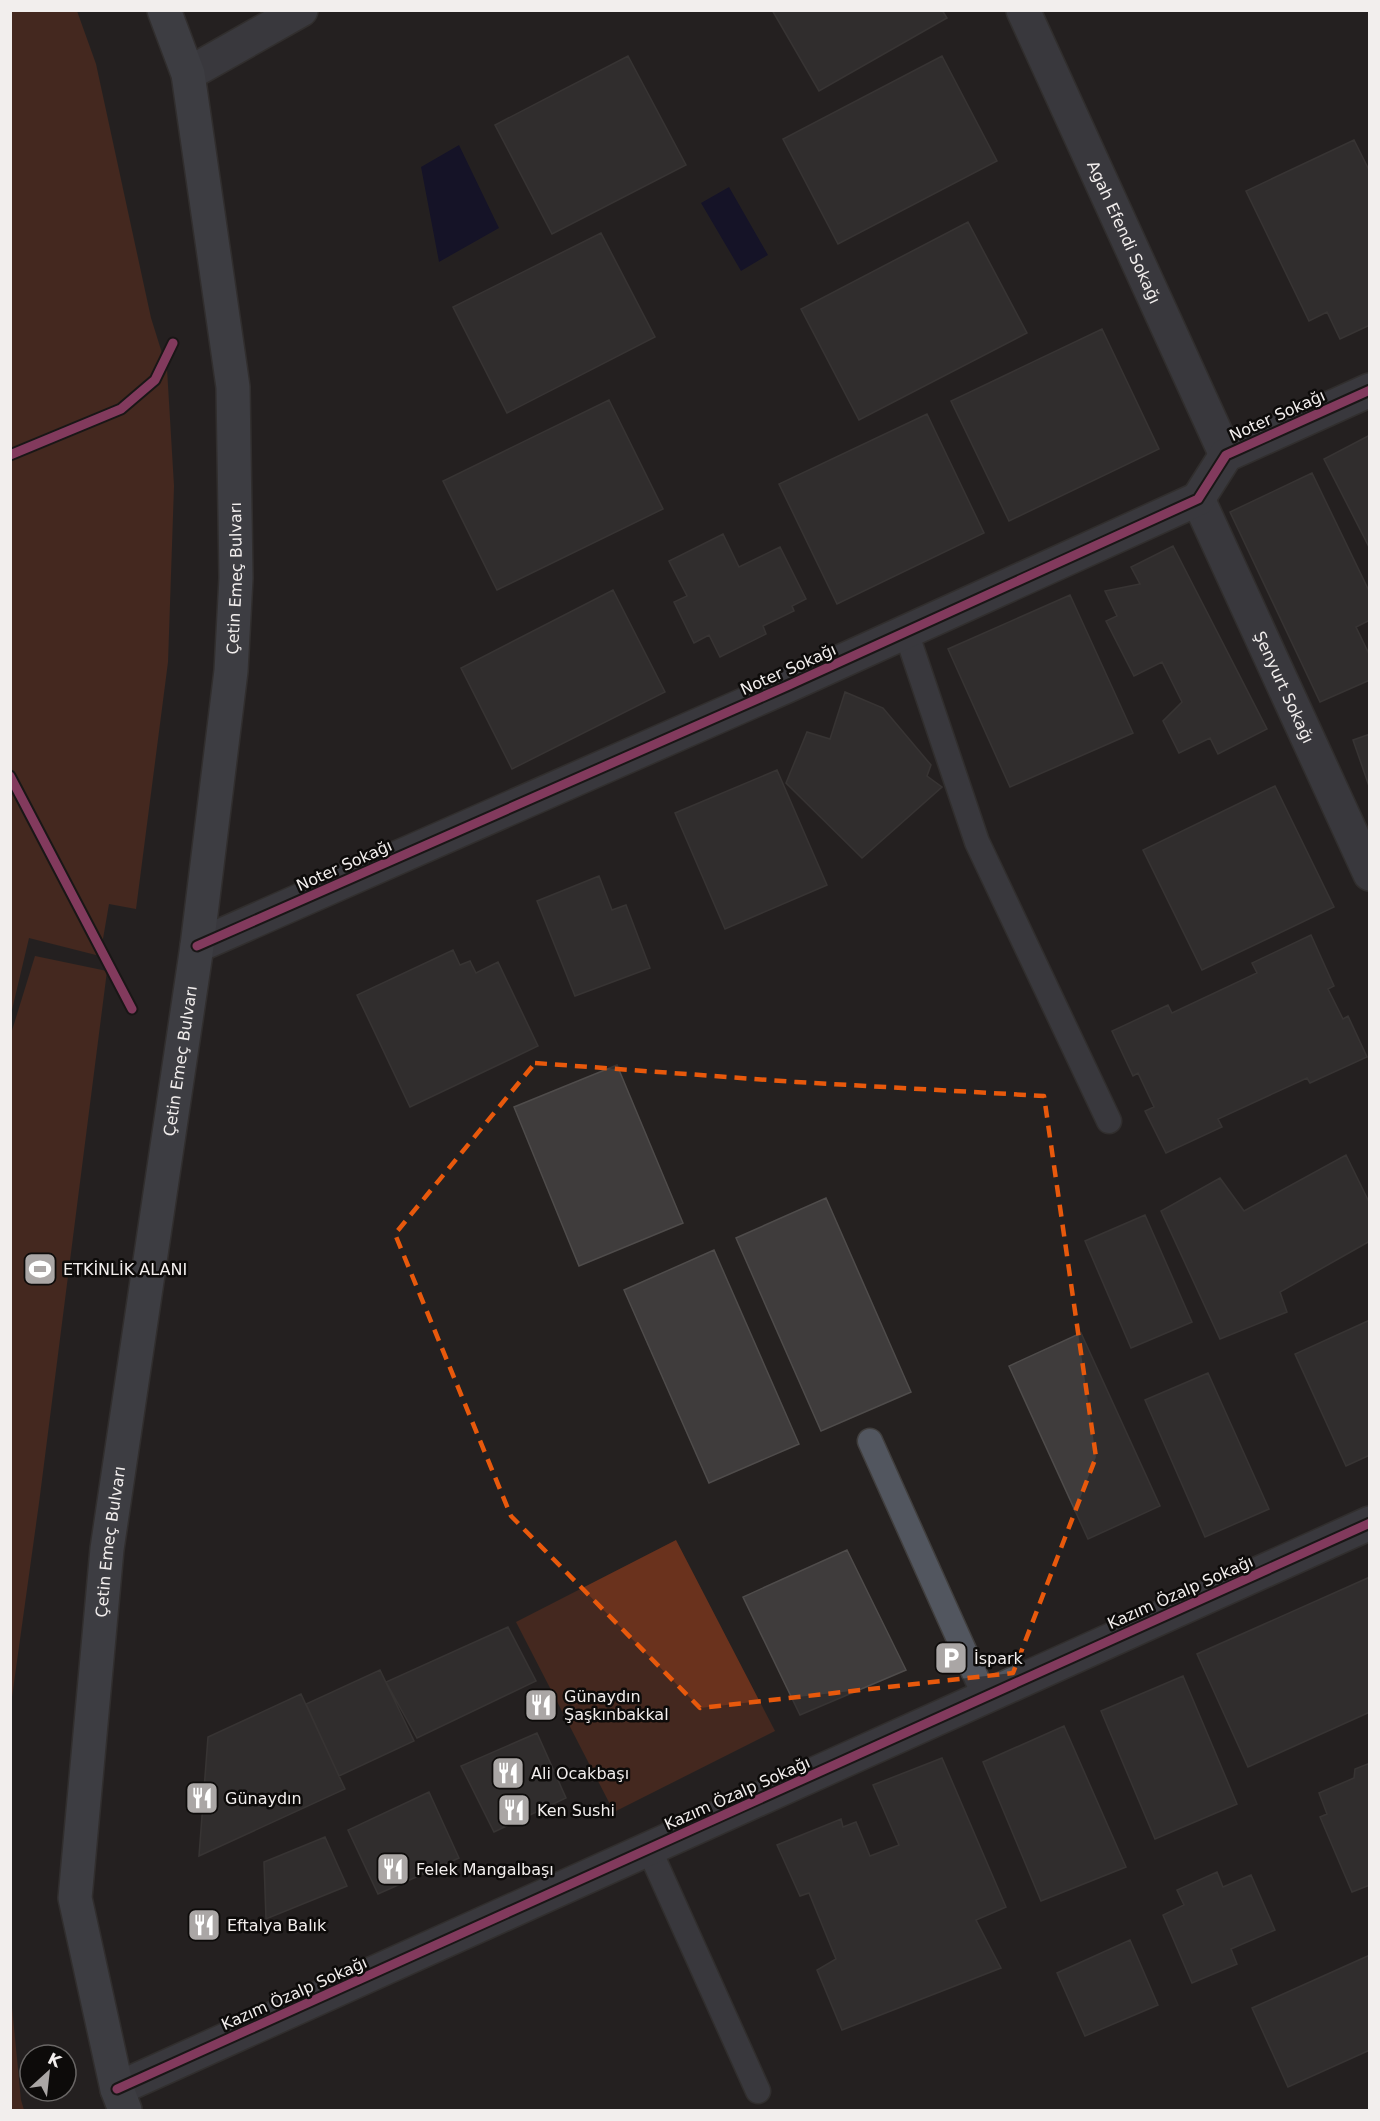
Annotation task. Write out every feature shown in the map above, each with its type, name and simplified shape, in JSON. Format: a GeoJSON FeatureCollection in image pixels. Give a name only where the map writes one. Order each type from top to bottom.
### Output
{"type":"FeatureCollection","features":[{"type":"Feature","properties":{"kind":"main road","name":"Çetin Emeç Bulvarı"},"geometry":{"type":"LineString","coordinates":[[121,2100],[75,1898],[107,1549],[197,946],[231,671],[236,578],[233,387],[188,74],[164,10]]}},
{"type":"Feature","properties":{"kind":"street"},"geometry":{"type":"LineString","coordinates":[[188,74],[301,10]]}},
{"type":"Feature","properties":{"kind":"street","name":"Agah Efendi Sokağı"},"geometry":{"type":"LineString","coordinates":[[1023,10],[1226,455]]}},
{"type":"Feature","properties":{"kind":"street","name":"Noter Sokağı"},"geometry":{"type":"LineString","coordinates":[[197,946],[906,632],[1198,499],[1226,455],[1370,390]]}},
{"type":"Feature","properties":{"kind":"street","name":"Şenyurt Sokağı"},"geometry":{"type":"LineString","coordinates":[[1198,499],[1370,874]]}},
{"type":"Feature","properties":{"kind":"street","name":"Kazım Özalp Sokağı"},"geometry":{"type":"LineString","coordinates":[[121,2100],[649,1849],[1370,1523]]}},
{"type":"Feature","properties":{"kind":"lane"},"geometry":{"type":"LineString","coordinates":[[906,632],[977,842],[1109,1122]]}},
{"type":"Feature","properties":{"kind":"lane"},"geometry":{"type":"LineString","coordinates":[[870,1441],[985,1697]]}},
{"type":"Feature","properties":{"kind":"lane"},"geometry":{"type":"LineString","coordinates":[[649,1849],[758,2091]]}},
{"type":"Feature","properties":{"kind":"highlighted area"},"geometry":{"type":"Polygon","coordinates":[[[535,1063],[796,1082],[1044,1096],[1096,1457],[1013,1673],[700,1708],[511,1516],[395,1234],[535,1063]]]}},
{"type":"Feature","properties":{"kind":"shaded area"},"geometry":{"type":"Polygon","coordinates":[[[11,10],[77,11],[96,64],[151,318],[167,369],[174,486],[168,662],[136,909],[109,904],[100,956],[29,938],[11,1014],[11,10]]]}},
{"type":"Feature","properties":{"kind":"shaded area"},"geometry":{"type":"Polygon","coordinates":[[[459,145],[499,228],[439,262],[421,167],[459,145]]]}},
{"type":"Feature","properties":{"kind":"shaded area"},"geometry":{"type":"Polygon","coordinates":[[[729,187],[768,255],[741,271],[701,203],[729,187]]]}},
{"type":"Feature","properties":{"kind":"shaded area","name":"ETKİNLİK ALANI"},"geometry":{"type":"Polygon","coordinates":[[[35,956],[107,971],[11,1704],[10,1037],[35,956]]]}},
{"type":"Feature","properties":{"kind":"shaded area"},"geometry":{"type":"Polygon","coordinates":[[[676,1540],[775,1731],[614,1812],[516,1622],[676,1540]]]}},
{"type":"Feature","properties":{"kind":"shaded area"},"geometry":{"type":"Polygon","coordinates":[[[11,1997],[18,2069],[18,2103],[22,2103],[24,2110],[11,2110],[11,1997]]]}},
{"type":"Feature","properties":{"kind":"building"},"geometry":{"type":"Polygon","coordinates":[[[772,10],[942,10],[947,18],[819,91],[772,10]]]}},
{"type":"Feature","properties":{"kind":"building"},"geometry":{"type":"Polygon","coordinates":[[[628,56],[686,165],[552,234],[495,125],[628,56]]]}},
{"type":"Feature","properties":{"kind":"building"},"geometry":{"type":"Polygon","coordinates":[[[942,56],[997,161],[838,244],[783,139],[942,56]]]}},
{"type":"Feature","properties":{"kind":"building"},"geometry":{"type":"Polygon","coordinates":[[[1354,140],[1370,172],[1370,325],[1340,339],[1327,312],[1309,321],[1246,191],[1354,140]]]}},
{"type":"Feature","properties":{"kind":"building"},"geometry":{"type":"Polygon","coordinates":[[[968,222],[1027,333],[859,420],[801,309],[968,222]]]}},
{"type":"Feature","properties":{"kind":"building"},"geometry":{"type":"Polygon","coordinates":[[[601,233],[655,337],[507,413],[453,307],[601,233]]]}},
{"type":"Feature","properties":{"kind":"building"},"geometry":{"type":"Polygon","coordinates":[[[1102,329],[1159,449],[1009,521],[951,401],[1102,329]]]}},
{"type":"Feature","properties":{"kind":"building"},"geometry":{"type":"Polygon","coordinates":[[[609,400],[663,509],[497,590],[443,481],[609,400]]]}},
{"type":"Feature","properties":{"kind":"building"},"geometry":{"type":"Polygon","coordinates":[[[927,414],[984,533],[837,604],[779,484],[927,414]]]}},
{"type":"Feature","properties":{"kind":"building"},"geometry":{"type":"Polygon","coordinates":[[[1370,435],[1370,549],[1324,459],[1370,435]]]}},
{"type":"Feature","properties":{"kind":"building"},"geometry":{"type":"Polygon","coordinates":[[[1312,473],[1370,593],[1370,620],[1356,627],[1370,656],[1370,680],[1320,702],[1230,512],[1312,473]]]}},
{"type":"Feature","properties":{"kind":"building"},"geometry":{"type":"Polygon","coordinates":[[[723,534],[739,567],[780,547],[806,599],[792,606],[794,611],[763,626],[766,634],[720,657],[709,635],[694,643],[674,602],[687,596],[669,561],[723,534]]]}},
{"type":"Feature","properties":{"kind":"building"},"geometry":{"type":"Polygon","coordinates":[[[1173,546],[1267,729],[1218,754],[1210,738],[1179,753],[1163,721],[1182,702],[1162,662],[1134,676],[1106,621],[1117,616],[1105,591],[1140,584],[1131,567],[1173,546]]]}},
{"type":"Feature","properties":{"kind":"building"},"geometry":{"type":"Polygon","coordinates":[[[613,590],[665,692],[512,769],[461,668],[613,590]]]}},
{"type":"Feature","properties":{"kind":"building"},"geometry":{"type":"Polygon","coordinates":[[[1070,595],[1133,733],[1010,787],[948,649],[1070,595]]]}},
{"type":"Feature","properties":{"kind":"building"},"geometry":{"type":"Polygon","coordinates":[[[845,692],[883,708],[931,765],[927,776],[942,787],[862,858],[786,783],[807,732],[830,739],[845,692]]]}},
{"type":"Feature","properties":{"kind":"building"},"geometry":{"type":"Polygon","coordinates":[[[1370,734],[1370,789],[1353,740],[1370,734]]]}},
{"type":"Feature","properties":{"kind":"building"},"geometry":{"type":"Polygon","coordinates":[[[777,770],[827,885],[725,929],[675,813],[777,770]]]}},
{"type":"Feature","properties":{"kind":"building"},"geometry":{"type":"Polygon","coordinates":[[[1275,786],[1334,907],[1202,970],[1143,850],[1275,786]]]}},
{"type":"Feature","properties":{"kind":"building"},"geometry":{"type":"Polygon","coordinates":[[[599,876],[612,910],[626,905],[650,968],[575,996],[537,901],[599,876]]]}},
{"type":"Feature","properties":{"kind":"building"},"geometry":{"type":"Polygon","coordinates":[[[1311,935],[1334,986],[1328,989],[1343,1019],[1348,1016],[1367,1057],[1310,1083],[1307,1078],[1218,1119],[1222,1127],[1166,1153],[1145,1111],[1154,1107],[1138,1073],[1133,1076],[1112,1031],[1168,1005],[1172,1013],[1257,973],[1252,963],[1311,935]]]}},
{"type":"Feature","properties":{"kind":"building"},"geometry":{"type":"Polygon","coordinates":[[[453,950],[460,965],[470,961],[476,973],[498,962],[538,1046],[410,1107],[357,995],[453,950]]]}},
{"type":"Feature","properties":{"kind":"building"},"geometry":{"type":"Polygon","coordinates":[[[617,1065],[683,1223],[579,1266],[514,1107],[617,1065]]]}},
{"type":"Feature","properties":{"kind":"building"},"geometry":{"type":"Polygon","coordinates":[[[1346,1155],[1370,1204],[1370,1241],[1280,1292],[1287,1312],[1220,1339],[1161,1211],[1220,1178],[1244,1211],[1346,1155]]]}},
{"type":"Feature","properties":{"kind":"building"},"geometry":{"type":"Polygon","coordinates":[[[826,1198],[911,1392],[821,1431],[736,1238],[826,1198]]]}},
{"type":"Feature","properties":{"kind":"building"},"geometry":{"type":"Polygon","coordinates":[[[1145,1215],[1192,1322],[1131,1348],[1085,1241],[1145,1215]]]}},
{"type":"Feature","properties":{"kind":"building"},"geometry":{"type":"Polygon","coordinates":[[[714,1250],[799,1444],[709,1483],[624,1290],[714,1250]]]}},
{"type":"Feature","properties":{"kind":"building"},"geometry":{"type":"Polygon","coordinates":[[[1370,1320],[1370,1455],[1346,1466],[1295,1354],[1370,1320]]]}},
{"type":"Feature","properties":{"kind":"building"},"geometry":{"type":"Polygon","coordinates":[[[1081,1333],[1160,1506],[1088,1539],[1009,1366],[1081,1333]]]}},
{"type":"Feature","properties":{"kind":"building"},"geometry":{"type":"Polygon","coordinates":[[[1208,1373],[1269,1509],[1205,1537],[1145,1400],[1208,1373]]]}},
{"type":"Feature","properties":{"kind":"building"},"geometry":{"type":"Polygon","coordinates":[[[847,1550],[906,1670],[800,1715],[743,1597],[847,1550]]]}},
{"type":"Feature","properties":{"kind":"building"},"geometry":{"type":"Polygon","coordinates":[[[1370,1577],[1370,1712],[1248,1767],[1197,1654],[1370,1577]]]}},
{"type":"Feature","properties":{"kind":"building"},"geometry":{"type":"Polygon","coordinates":[[[508,1627],[536,1681],[417,1738],[386,1682],[508,1627]]]}},
{"type":"Feature","properties":{"kind":"building"},"geometry":{"type":"Polygon","coordinates":[[[380,1670],[414,1741],[339,1776],[306,1704],[380,1670]]]}},
{"type":"Feature","properties":{"kind":"building"},"geometry":{"type":"Polygon","coordinates":[[[1183,1676],[1237,1804],[1155,1839],[1101,1711],[1183,1676]]]}},
{"type":"Feature","properties":{"kind":"building"},"geometry":{"type":"Polygon","coordinates":[[[301,1694],[345,1789],[199,1856],[208,1737],[301,1694]]]}},
{"type":"Feature","properties":{"kind":"building"},"geometry":{"type":"Polygon","coordinates":[[[1064,1726],[1126,1867],[1041,1901],[983,1762],[1064,1726]]]}},
{"type":"Feature","properties":{"kind":"building"},"geometry":{"type":"Polygon","coordinates":[[[537,1733],[566,1798],[494,1832],[461,1766],[537,1733]]]}},
{"type":"Feature","properties":{"kind":"building"},"geometry":{"type":"Polygon","coordinates":[[[942,1758],[1006,1907],[976,1920],[1001,1968],[842,2030],[817,1970],[836,1959],[809,1893],[800,1896],[777,1845],[841,1819],[843,1827],[856,1822],[870,1856],[899,1845],[873,1785],[942,1758]]]}},
{"type":"Feature","properties":{"kind":"building"},"geometry":{"type":"Polygon","coordinates":[[[1370,1763],[1370,1885],[1352,1892],[1320,1817],[1327,1814],[1319,1793],[1354,1778],[1355,1769],[1370,1763]]]}},
{"type":"Feature","properties":{"kind":"building"},"geometry":{"type":"Polygon","coordinates":[[[429,1792],[459,1858],[378,1894],[348,1830],[429,1792]]]}},
{"type":"Feature","properties":{"kind":"building"},"geometry":{"type":"Polygon","coordinates":[[[325,1837],[347,1886],[266,1919],[264,1862],[325,1837]]]}},
{"type":"Feature","properties":{"kind":"building"},"geometry":{"type":"Polygon","coordinates":[[[1217,1872],[1223,1887],[1251,1875],[1275,1930],[1231,1949],[1237,1964],[1192,1983],[1163,1915],[1184,1905],[1177,1890],[1217,1872]]]}},
{"type":"Feature","properties":{"kind":"building"},"geometry":{"type":"Polygon","coordinates":[[[1130,1940],[1158,2005],[1085,2036],[1057,1973],[1130,1940]]]}},
{"type":"Feature","properties":{"kind":"building"},"geometry":{"type":"Polygon","coordinates":[[[1370,1955],[1370,2050],[1288,2087],[1252,2008],[1370,1955]]]}},
{"type":"Feature","properties":{"kind":"cycle path"},"geometry":{"type":"LineString","coordinates":[[10,455],[121,409],[155,380],[173,343]]}},
{"type":"Feature","properties":{"kind":"cycle path"},"geometry":{"type":"LineString","coordinates":[[197,946],[787,686],[1198,499],[1226,455],[1370,390]]}},
{"type":"Feature","properties":{"kind":"cycle path"},"geometry":{"type":"LineString","coordinates":[[10,776],[132,1009]]}},
{"type":"Feature","properties":{"kind":"cycle path"},"geometry":{"type":"LineString","coordinates":[[117,2089],[1370,1523]]}},
{"type":"Feature","properties":{"kind":"place","name":"ETKİNLİK ALANI"},"geometry":{"type":"Point","coordinates":[40,1269]}},
{"type":"Feature","properties":{"kind":"place","name":"İspark"},"geometry":{"type":"Point","coordinates":[951,1658]}},
{"type":"Feature","properties":{"kind":"place","name":"Günaydın Şaşkınbakkal"},"geometry":{"type":"Point","coordinates":[541,1705]}},
{"type":"Feature","properties":{"kind":"place","name":"Ali Ocakbaşı"},"geometry":{"type":"Point","coordinates":[508,1773]}},
{"type":"Feature","properties":{"kind":"place","name":"Günaydın"},"geometry":{"type":"Point","coordinates":[202,1798]}},
{"type":"Feature","properties":{"kind":"place","name":"Ken Sushi"},"geometry":{"type":"Point","coordinates":[514,1810]}},
{"type":"Feature","properties":{"kind":"place","name":"Felek Mangalbaşı"},"geometry":{"type":"Point","coordinates":[393,1869]}},
{"type":"Feature","properties":{"kind":"place","name":"Eftalya Balık"},"geometry":{"type":"Point","coordinates":[204,1925]}}]}
